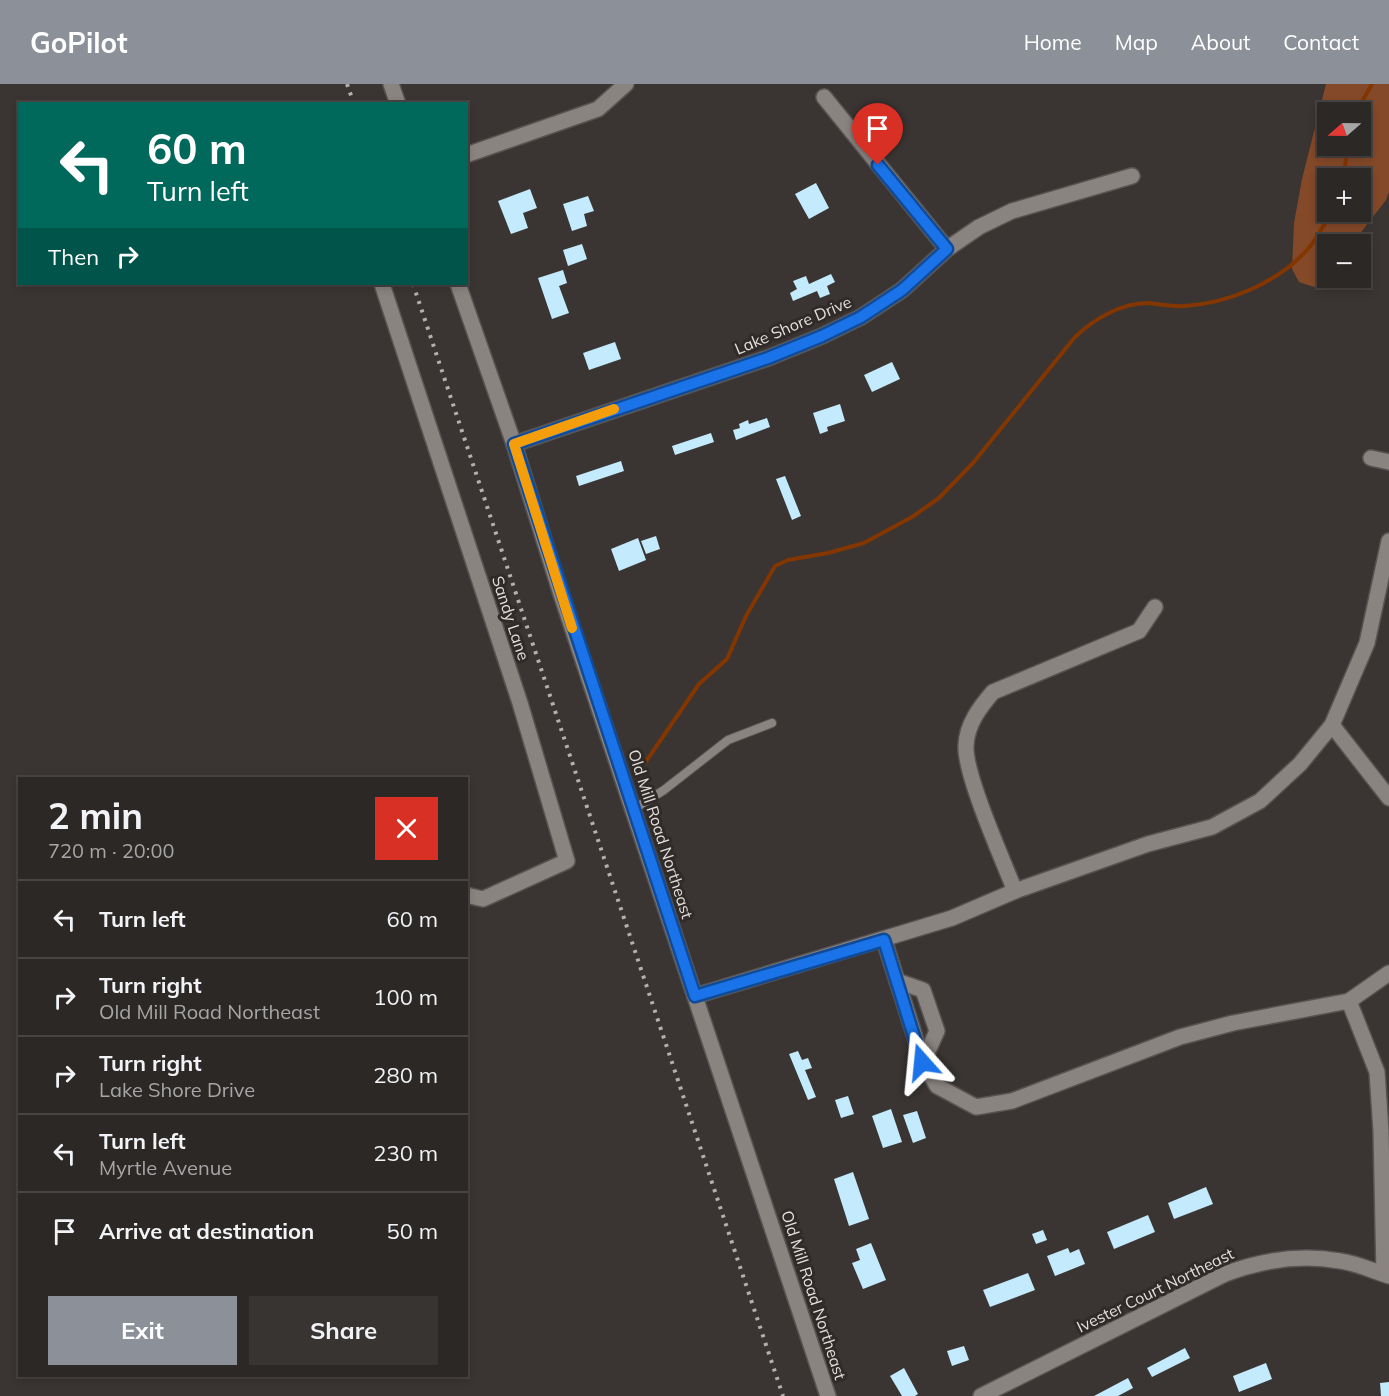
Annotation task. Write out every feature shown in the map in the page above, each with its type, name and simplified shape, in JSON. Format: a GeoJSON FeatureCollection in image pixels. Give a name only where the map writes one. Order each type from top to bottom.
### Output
{"type":"FeatureCollection","features":[{"type":"Feature","properties":{"kind":"street"},"geometry":{"type":"LineString","coordinates":[[391,84],[397,102]]}},
{"type":"Feature","properties":{"kind":"street"},"geometry":{"type":"LineString","coordinates":[[468,154],[598,109],[626,84]]}},
{"type":"Feature","properties":{"kind":"street"},"geometry":{"type":"LineString","coordinates":[[824,97],[947,249]]}},
{"type":"Feature","properties":{"kind":"street","name":"Lake Shore Drive"},"geometry":{"type":"LineString","coordinates":[[514,444],[768,358],[822,336],[861,317],[902,290],[947,249],[979,226],[1012,211],[1132,176]]}},
{"type":"Feature","properties":{"kind":"street","name":"Sandy Lane"},"geometry":{"type":"LineString","coordinates":[[382,285],[519,703],[567,861],[483,899],[468,895]]}},
{"type":"Feature","properties":{"kind":"street","name":"Old Mill Road Northeast"},"geometry":{"type":"LineString","coordinates":[[458,285],[514,444],[828,1396]]}},
{"type":"Feature","properties":{"kind":"street"},"geometry":{"type":"LineString","coordinates":[[1371,458],[1389,462]]}},
{"type":"Feature","properties":{"kind":"street"},"geometry":{"type":"LineString","coordinates":[[695,996],[952,918],[1015,891],[1148,844],[1212,827],[1260,801],[1300,764],[1332,725],[1367,643],[1389,541]]}},
{"type":"Feature","properties":{"kind":"street"},"geometry":{"type":"LineString","coordinates":[[1015,891],[975,786],[966,746],[977,710],[993,692],[1139,631],[1155,607]]}},
{"type":"Feature","properties":{"kind":"street"},"geometry":{"type":"LineString","coordinates":[[1332,725],[1389,798]]}},
{"type":"Feature","properties":{"kind":"street"},"geometry":{"type":"LineString","coordinates":[[884,940],[922,1062],[937,1086],[976,1107],[1012,1101],[1180,1037],[1233,1023],[1349,1001],[1389,973]]}},
{"type":"Feature","properties":{"kind":"street"},"geometry":{"type":"LineString","coordinates":[[897,981],[923,990],[937,1031],[922,1062]]}},
{"type":"Feature","properties":{"kind":"street"},"geometry":{"type":"LineString","coordinates":[[1349,1001],[1377,1072],[1387,1275]]}},
{"type":"Feature","properties":{"kind":"street","name":"Ivester Court Northeast"},"geometry":{"type":"LineString","coordinates":[[981,1396],[1225,1274],[1257,1262],[1293,1258],[1340,1261],[1387,1275]]}},
{"type":"Feature","properties":{"kind":"lane"},"geometry":{"type":"LineString","coordinates":[[634,809],[664,790],[728,740],[772,723]]}},
{"type":"Feature","properties":{"kind":"shaded area"},"geometry":{"type":"Polygon","coordinates":[[[1326,84],[1389,84],[1389,192],[1386,200],[1371,219],[1371,168],[1317,168],[1317,222],[1369,222],[1360,234],[1317,234],[1317,284],[1314,287],[1299,282],[1292,269],[1294,223],[1317,120],[1317,156],[1371,156],[1371,102],[1321,102],[1326,84]]]}},
{"type":"Feature","properties":{"kind":"building"},"geometry":{"type":"Polygon","coordinates":[[[816,183],[829,208],[809,219],[795,194],[816,183]]]}},
{"type":"Feature","properties":{"kind":"building"},"geometry":{"type":"Polygon","coordinates":[[[530,189],[537,208],[523,213],[528,228],[511,234],[498,201],[530,189]]]}},
{"type":"Feature","properties":{"kind":"building"},"geometry":{"type":"Polygon","coordinates":[[[588,196],[594,211],[584,214],[587,226],[572,231],[563,204],[588,196]]]}},
{"type":"Feature","properties":{"kind":"building"},"geometry":{"type":"Polygon","coordinates":[[[582,244],[587,259],[568,266],[563,250],[582,244]]]}},
{"type":"Feature","properties":{"kind":"building"},"geometry":{"type":"Polygon","coordinates":[[[563,270],[567,283],[559,286],[569,313],[552,319],[538,278],[563,270]]]}},
{"type":"Feature","properties":{"kind":"building"},"geometry":{"type":"Polygon","coordinates":[[[831,274],[835,282],[827,286],[830,294],[820,298],[817,291],[793,301],[790,293],[797,289],[793,281],[806,276],[809,284],[831,274]]]}},
{"type":"Feature","properties":{"kind":"building"},"geometry":{"type":"Polygon","coordinates":[[[615,342],[621,359],[589,370],[583,353],[615,342]]]}},
{"type":"Feature","properties":{"kind":"building"},"geometry":{"type":"Polygon","coordinates":[[[892,362],[900,379],[872,392],[864,375],[892,362]]]}},
{"type":"Feature","properties":{"kind":"building"},"geometry":{"type":"Polygon","coordinates":[[[840,404],[845,421],[827,427],[828,431],[820,434],[813,413],[840,404]]]}},
{"type":"Feature","properties":{"kind":"building"},"geometry":{"type":"Polygon","coordinates":[[[767,418],[770,427],[736,440],[733,430],[740,428],[739,424],[748,420],[749,424],[767,418]]]}},
{"type":"Feature","properties":{"kind":"building"},"geometry":{"type":"Polygon","coordinates":[[[711,433],[714,442],[675,455],[672,446],[711,433]]]}},
{"type":"Feature","properties":{"kind":"building"},"geometry":{"type":"Polygon","coordinates":[[[621,461],[624,471],[579,486],[576,476],[621,461]]]}},
{"type":"Feature","properties":{"kind":"building"},"geometry":{"type":"Polygon","coordinates":[[[785,476],[801,516],[792,520],[776,479],[785,476]]]}},
{"type":"Feature","properties":{"kind":"building"},"geometry":{"type":"Polygon","coordinates":[[[656,536],[660,549],[646,554],[641,541],[656,536]]]}},
{"type":"Feature","properties":{"kind":"building"},"geometry":{"type":"Polygon","coordinates":[[[638,538],[646,560],[619,571],[611,549],[638,538]]]}},
{"type":"Feature","properties":{"kind":"building"},"geometry":{"type":"Polygon","coordinates":[[[798,1051],[802,1060],[808,1058],[812,1068],[805,1070],[816,1097],[808,1100],[789,1054],[798,1051]]]}},
{"type":"Feature","properties":{"kind":"building"},"geometry":{"type":"Polygon","coordinates":[[[848,1096],[854,1114],[841,1118],[835,1100],[848,1096]]]}},
{"type":"Feature","properties":{"kind":"building"},"geometry":{"type":"Polygon","coordinates":[[[891,1109],[902,1142],[883,1148],[872,1116],[891,1109]]]}},
{"type":"Feature","properties":{"kind":"building"},"geometry":{"type":"Polygon","coordinates":[[[917,1111],[926,1138],[913,1143],[903,1115],[917,1111]]]}},
{"type":"Feature","properties":{"kind":"building"},"geometry":{"type":"Polygon","coordinates":[[[853,1172],[869,1219],[849,1226],[834,1179],[853,1172]]]}},
{"type":"Feature","properties":{"kind":"building"},"geometry":{"type":"Polygon","coordinates":[[[1206,1187],[1213,1204],[1174,1219],[1168,1203],[1206,1187]]]}},
{"type":"Feature","properties":{"kind":"building"},"geometry":{"type":"Polygon","coordinates":[[[1148,1215],[1155,1232],[1114,1249],[1107,1232],[1148,1215]]]}},
{"type":"Feature","properties":{"kind":"building"},"geometry":{"type":"Polygon","coordinates":[[[1043,1230],[1047,1240],[1036,1244],[1032,1234],[1043,1230]]]}},
{"type":"Feature","properties":{"kind":"building"},"geometry":{"type":"Polygon","coordinates":[[[871,1243],[886,1280],[863,1289],[852,1263],[860,1260],[856,1249],[871,1243]]]}},
{"type":"Feature","properties":{"kind":"building"},"geometry":{"type":"Polygon","coordinates":[[[1068,1248],[1070,1253],[1079,1249],[1085,1264],[1055,1276],[1047,1256],[1068,1248]]]}},
{"type":"Feature","properties":{"kind":"building"},"geometry":{"type":"Polygon","coordinates":[[[1028,1273],[1035,1290],[990,1307],[983,1290],[1028,1273]]]}},
{"type":"Feature","properties":{"kind":"building"},"geometry":{"type":"Polygon","coordinates":[[[964,1346],[969,1360],[952,1366],[947,1351],[964,1346]]]}},
{"type":"Feature","properties":{"kind":"building"},"geometry":{"type":"Polygon","coordinates":[[[1185,1348],[1190,1358],[1152,1377],[1147,1368],[1185,1348]]]}},
{"type":"Feature","properties":{"kind":"building"},"geometry":{"type":"Polygon","coordinates":[[[1266,1363],[1272,1379],[1239,1392],[1233,1376],[1266,1363]]]}},
{"type":"Feature","properties":{"kind":"building"},"geometry":{"type":"Polygon","coordinates":[[[904,1368],[918,1394],[915,1396],[902,1396],[890,1376],[904,1368]]]}},
{"type":"Feature","properties":{"kind":"building"},"geometry":{"type":"Polygon","coordinates":[[[1128,1378],[1133,1388],[1118,1396],[1094,1396],[1128,1378]]]}},
{"type":"Feature","properties":{"kind":"building"},"geometry":{"type":"Polygon","coordinates":[[[1389,1382],[1389,1396],[1381,1396],[1380,1383],[1389,1382]]]}},
{"type":"Feature","properties":{"kind":"waterway"},"geometry":{"type":"LineString","coordinates":[[1362,102],[1372,84]]}},
{"type":"Feature","properties":{"kind":"waterway"},"geometry":{"type":"LineString","coordinates":[[1345,168],[1346,156]]}},
{"type":"Feature","properties":{"kind":"waterway"},"geometry":{"type":"LineString","coordinates":[[645,763],[699,684],[727,659],[746,616],[775,566],[788,560],[828,553],[864,543],[912,517],[939,498],[973,463],[1075,337],[1099,318],[1118,309],[1138,304],[1180,306],[1202,304],[1235,296],[1267,281],[1295,262],[1311,246],[1326,222]]}},
{"type":"Feature","properties":{"kind":"railway"},"geometry":{"type":"LineString","coordinates":[[347,84],[353,102]]}},
{"type":"Feature","properties":{"kind":"railway"},"geometry":{"type":"LineString","coordinates":[[413,285],[783,1396]]}},
{"type":"Feature","properties":{"kind":"slow traffic"},"geometry":{"type":"LineString","coordinates":[[572,628],[514,444],[614,409]]}},
{"type":"Feature","properties":{"kind":"route"},"geometry":{"type":"LineString","coordinates":[[878,165],[947,249],[902,290],[861,317],[768,358],[514,444],[561,594],[695,996],[884,940],[922,1062]]}}]}
